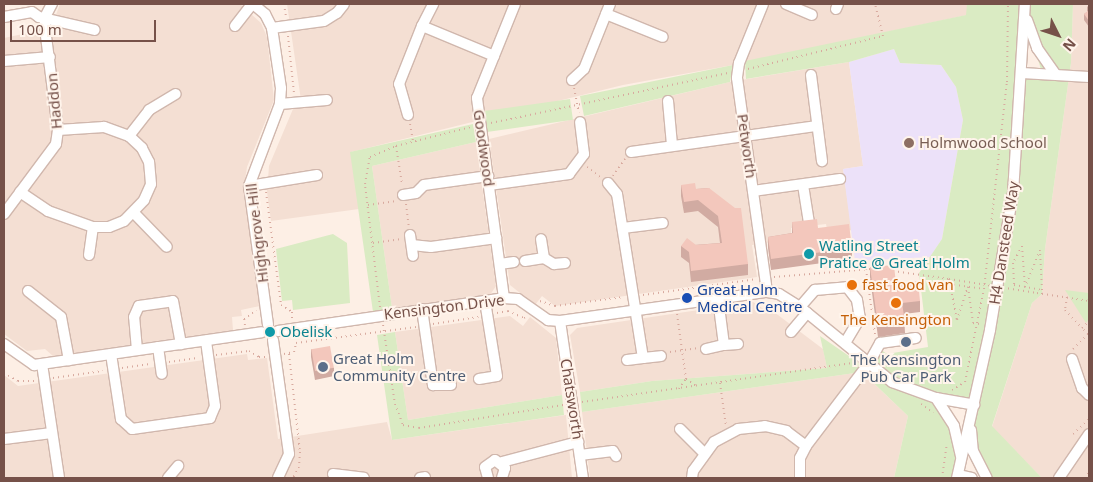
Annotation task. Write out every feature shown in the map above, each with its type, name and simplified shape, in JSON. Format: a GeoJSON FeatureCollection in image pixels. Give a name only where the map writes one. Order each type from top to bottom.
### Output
{"type":"FeatureCollection","features":[{"type":"Feature","properties":{"kind":"street"},"geometry":{"type":"LineString","coordinates":[[45,17],[52,4]]}},
{"type":"Feature","properties":{"kind":"street"},"geometry":{"type":"LineString","coordinates":[[235,26],[252,4]]}},
{"type":"Feature","properties":{"kind":"street","name":"Highgrove Hill"},"geometry":{"type":"LineString","coordinates":[[252,4],[265,14],[272,28],[280,104],[249,186],[266,307],[265,328]]}},
{"type":"Feature","properties":{"kind":"street"},"geometry":{"type":"LineString","coordinates":[[272,28],[324,21],[337,13],[344,4]]}},
{"type":"Feature","properties":{"kind":"street"},"geometry":{"type":"LineString","coordinates":[[408,115],[399,84],[422,26],[433,4]]}},
{"type":"Feature","properties":{"kind":"street","name":"Goodwood"},"geometry":{"type":"LineString","coordinates":[[504,298],[477,98],[515,4]]}},
{"type":"Feature","properties":{"kind":"street"},"geometry":{"type":"LineString","coordinates":[[572,80],[584,69],[610,4]]}},
{"type":"Feature","properties":{"kind":"street","name":"Petworth"},"geometry":{"type":"LineString","coordinates":[[763,4],[738,71],[767,292]]}},
{"type":"Feature","properties":{"kind":"street"},"geometry":{"type":"LineString","coordinates":[[786,4],[812,15]]}},
{"type":"Feature","properties":{"kind":"street"},"geometry":{"type":"LineString","coordinates":[[1025,9],[1037,48],[1055,74]]}},
{"type":"Feature","properties":{"kind":"street","name":"H4 Dansteed Way"},"geometry":{"type":"LineString","coordinates":[[958,477],[971,422],[1014,194],[1025,9]]}},
{"type":"Feature","properties":{"kind":"street"},"geometry":{"type":"LineString","coordinates":[[4,17],[32,12],[95,30]]}},
{"type":"Feature","properties":{"kind":"street"},"geometry":{"type":"LineString","coordinates":[[606,14],[662,37]]}},
{"type":"Feature","properties":{"kind":"street","name":"Haddon"},"geometry":{"type":"LineString","coordinates":[[4,214],[53,150],[58,130],[45,17]]}},
{"type":"Feature","properties":{"kind":"street"},"geometry":{"type":"LineString","coordinates":[[422,26],[494,56]]}},
{"type":"Feature","properties":{"kind":"street"},"geometry":{"type":"LineString","coordinates":[[4,61],[50,57]]}},
{"type":"Feature","properties":{"kind":"street"},"geometry":{"type":"LineString","coordinates":[[1022,73],[1089,77]]}},
{"type":"Feature","properties":{"kind":"street"},"geometry":{"type":"LineString","coordinates":[[811,75],[822,160]]}},
{"type":"Feature","properties":{"kind":"street"},"geometry":{"type":"LineString","coordinates":[[129,136],[149,110],[176,94]]}},
{"type":"Feature","properties":{"kind":"street"},"geometry":{"type":"LineString","coordinates":[[280,104],[327,100]]}},
{"type":"Feature","properties":{"kind":"street"},"geometry":{"type":"LineString","coordinates":[[668,101],[672,145]]}},
{"type":"Feature","properties":{"kind":"street"},"geometry":{"type":"LineString","coordinates":[[403,195],[416,193],[424,185],[569,174],[584,154],[580,122]]}},
{"type":"Feature","properties":{"kind":"street"},"geometry":{"type":"LineString","coordinates":[[631,152],[817,126]]}},
{"type":"Feature","properties":{"kind":"street"},"geometry":{"type":"LineString","coordinates":[[20,192],[48,211],[93,227],[110,226],[134,213],[144,200],[150,184],[149,162],[142,148],[129,136],[104,128],[58,130]]}},
{"type":"Feature","properties":{"kind":"street"},"geometry":{"type":"LineString","coordinates":[[249,186],[316,175]]}},
{"type":"Feature","properties":{"kind":"street"},"geometry":{"type":"LineString","coordinates":[[753,191],[840,179]]}},
{"type":"Feature","properties":{"kind":"street"},"geometry":{"type":"LineString","coordinates":[[608,183],[617,194],[634,311],[643,358]]}},
{"type":"Feature","properties":{"kind":"street"},"geometry":{"type":"LineString","coordinates":[[803,185],[809,224]]}},
{"type":"Feature","properties":{"kind":"street"},"geometry":{"type":"LineString","coordinates":[[134,213],[167,248]]}},
{"type":"Feature","properties":{"kind":"street"},"geometry":{"type":"LineString","coordinates":[[623,228],[663,224]]}},
{"type":"Feature","properties":{"kind":"street"},"geometry":{"type":"LineString","coordinates":[[89,255],[93,227]]}},
{"type":"Feature","properties":{"kind":"street"},"geometry":{"type":"LineString","coordinates":[[413,256],[411,240],[431,247],[496,238]]}},
{"type":"Feature","properties":{"kind":"street"},"geometry":{"type":"LineString","coordinates":[[541,239],[544,258]]}},
{"type":"Feature","properties":{"kind":"street"},"geometry":{"type":"LineString","coordinates":[[525,261],[544,258],[554,264],[565,263]]}},
{"type":"Feature","properties":{"kind":"street"},"geometry":{"type":"LineString","coordinates":[[500,264],[514,262]]}},
{"type":"Feature","properties":{"kind":"street"},"geometry":{"type":"LineString","coordinates":[[791,332],[816,290],[847,287],[857,300],[860,318],[845,343]]}},
{"type":"Feature","properties":{"kind":"street"},"geometry":{"type":"LineString","coordinates":[[28,290],[61,317],[69,360]]}},
{"type":"Feature","properties":{"kind":"street","name":"Kensington Drive"},"geometry":{"type":"LineString","coordinates":[[276,336],[381,315],[504,298],[518,300],[548,320],[560,321],[767,292],[779,294],[803,310],[892,382],[936,398],[974,405]]}},
{"type":"Feature","properties":{"kind":"street"},"geometry":{"type":"LineString","coordinates":[[718,299],[724,345]]}},
{"type":"Feature","properties":{"kind":"street"},"geometry":{"type":"LineString","coordinates":[[137,350],[134,317],[139,306],[173,301],[182,344]]}},
{"type":"Feature","properties":{"kind":"street"},"geometry":{"type":"LineString","coordinates":[[479,379],[498,376],[485,301]]}},
{"type":"Feature","properties":{"kind":"street"},"geometry":{"type":"LineString","coordinates":[[422,309],[433,385],[451,385]]}},
{"type":"Feature","properties":{"kind":"street","name":"Chatsworth"},"geometry":{"type":"LineString","coordinates":[[560,321],[583,478]]}},
{"type":"Feature","properties":{"kind":"street"},"geometry":{"type":"LineString","coordinates":[[4,344],[21,358],[34,365],[246,336],[265,328],[276,327],[274,356],[289,454],[278,478]]}},
{"type":"Feature","properties":{"kind":"street"},"geometry":{"type":"LineString","coordinates":[[800,478],[800,458],[806,446],[869,363],[880,343],[916,338]]}},
{"type":"Feature","properties":{"kind":"street"},"geometry":{"type":"LineString","coordinates":[[111,354],[121,419],[132,429],[210,418],[215,406],[206,340]]}},
{"type":"Feature","properties":{"kind":"street"},"geometry":{"type":"LineString","coordinates":[[706,349],[738,344]]}},
{"type":"Feature","properties":{"kind":"street"},"geometry":{"type":"LineString","coordinates":[[158,347],[162,374]]}},
{"type":"Feature","properties":{"kind":"street"},"geometry":{"type":"LineString","coordinates":[[627,360],[661,356]]}},
{"type":"Feature","properties":{"kind":"street"},"geometry":{"type":"LineString","coordinates":[[1072,359],[1082,388],[1089,395]]}},
{"type":"Feature","properties":{"kind":"street"},"geometry":{"type":"LineString","coordinates":[[42,364],[59,478]]}},
{"type":"Feature","properties":{"kind":"street"},"geometry":{"type":"LineString","coordinates":[[936,398],[954,426],[961,460]]}},
{"type":"Feature","properties":{"kind":"street"},"geometry":{"type":"LineString","coordinates":[[971,422],[973,450],[987,478]]}},
{"type":"Feature","properties":{"kind":"street"},"geometry":{"type":"LineString","coordinates":[[692,478],[705,454],[727,433],[765,426],[786,431],[806,446]]}},
{"type":"Feature","properties":{"kind":"street"},"geometry":{"type":"LineString","coordinates":[[680,429],[705,454]]}},
{"type":"Feature","properties":{"kind":"street"},"geometry":{"type":"LineString","coordinates":[[4,439],[52,433]]}},
{"type":"Feature","properties":{"kind":"street"},"geometry":{"type":"LineString","coordinates":[[1059,478],[1089,434]]}},
{"type":"Feature","properties":{"kind":"street"},"geometry":{"type":"LineString","coordinates":[[488,478],[484,470],[486,464],[495,460],[502,462],[578,442]]}},
{"type":"Feature","properties":{"kind":"street"},"geometry":{"type":"LineString","coordinates":[[580,455],[615,450]]}},
{"type":"Feature","properties":{"kind":"street"},"geometry":{"type":"LineString","coordinates":[[502,462],[505,468],[502,478]]}},
{"type":"Feature","properties":{"kind":"street"},"geometry":{"type":"LineString","coordinates":[[168,478],[178,466]]}},
{"type":"Feature","properties":{"kind":"street"},"geometry":{"type":"LineString","coordinates":[[333,474],[364,478]]}},
{"type":"Feature","properties":{"kind":"street"},"geometry":{"type":"LineString","coordinates":[[958,477],[972,478]]}},
{"type":"Feature","properties":{"kind":"path"},"geometry":{"type":"LineString","coordinates":[[869,363],[834,363],[680,389],[572,403],[419,428],[403,425],[395,404],[383,330],[365,184],[370,157],[413,141],[480,125],[738,71],[883,36],[874,4]]}},
{"type":"Feature","properties":{"kind":"path"},"geometry":{"type":"LineString","coordinates":[[945,390],[966,382],[979,324],[1007,82],[1008,4]]}},
{"type":"Feature","properties":{"kind":"path"},"geometry":{"type":"LineString","coordinates":[[572,80],[579,104],[580,122]]}},
{"type":"Feature","properties":{"kind":"path"},"geometry":{"type":"LineString","coordinates":[[408,115],[413,141]]}},
{"type":"Feature","properties":{"kind":"path"},"geometry":{"type":"LineString","coordinates":[[396,146],[403,195]]}},
{"type":"Feature","properties":{"kind":"path"},"geometry":{"type":"LineString","coordinates":[[580,161],[608,183],[631,152]]}},
{"type":"Feature","properties":{"kind":"path"},"geometry":{"type":"LineString","coordinates":[[368,205],[405,200],[411,240],[407,238],[372,243]]}},
{"type":"Feature","properties":{"kind":"path"},"geometry":{"type":"LineString","coordinates":[[1025,287],[1022,246],[1013,263],[1014,285],[1025,287],[1042,290]]}},
{"type":"Feature","properties":{"kind":"path"},"geometry":{"type":"LineString","coordinates":[[1025,287],[1040,250],[1042,294]]}},
{"type":"Feature","properties":{"kind":"path"},"geometry":{"type":"LineString","coordinates":[[866,269],[876,330],[874,338]]}},
{"type":"Feature","properties":{"kind":"path"},"geometry":{"type":"LineString","coordinates":[[4,373],[18,381],[249,351],[259,357],[274,356],[294,352],[296,343],[424,326],[508,311],[524,318],[543,300],[555,306],[765,278],[875,269]]}},
{"type":"Feature","properties":{"kind":"path"},"geometry":{"type":"LineString","coordinates":[[884,270],[932,274],[949,279],[1089,301]]}},
{"type":"Feature","properties":{"kind":"path"},"geometry":{"type":"LineString","coordinates":[[949,279],[957,320],[968,287]]}},
{"type":"Feature","properties":{"kind":"path"},"geometry":{"type":"LineString","coordinates":[[949,284],[984,288]]}},
{"type":"Feature","properties":{"kind":"path"},"geometry":{"type":"LineString","coordinates":[[968,287],[973,324],[979,324]]}},
{"type":"Feature","properties":{"kind":"path"},"geometry":{"type":"LineString","coordinates":[[1067,297],[1065,310],[1089,334],[1071,351],[1072,359]]}},
{"type":"Feature","properties":{"kind":"path"},"geometry":{"type":"LineString","coordinates":[[249,351],[244,318],[250,311],[281,305]]}},
{"type":"Feature","properties":{"kind":"path"},"geometry":{"type":"LineString","coordinates":[[676,306],[686,379],[680,389]]}},
{"type":"Feature","properties":{"kind":"path"},"geometry":{"type":"LineString","coordinates":[[1082,328],[1089,321]]}},
{"type":"Feature","properties":{"kind":"path"},"geometry":{"type":"LineString","coordinates":[[661,356],[682,350],[706,349]]}},
{"type":"Feature","properties":{"kind":"path"},"geometry":{"type":"LineString","coordinates":[[289,354],[300,452],[299,467],[293,478]]}},
{"type":"Feature","properties":{"kind":"path"},"geometry":{"type":"LineString","coordinates":[[686,379],[696,386]]}},
{"type":"Feature","properties":{"kind":"path"},"geometry":{"type":"LineString","coordinates":[[720,382],[727,433]]}},
{"type":"Feature","properties":{"kind":"path"},"geometry":{"type":"LineString","coordinates":[[920,393],[918,402],[938,416]]}},
{"type":"Feature","properties":{"kind":"path"},"geometry":{"type":"LineString","coordinates":[[1073,434],[1089,419]]}},
{"type":"Feature","properties":{"kind":"path"},"geometry":{"type":"LineString","coordinates":[[942,478],[947,438]]}},
{"type":"Feature","properties":{"kind":"path"},"geometry":{"type":"LineString","coordinates":[[1085,478],[1089,471]]}},
{"type":"Feature","properties":{"kind":"shaded area"},"geometry":{"type":"Polygon","coordinates":[[[60,4],[240,4],[261,23],[267,37],[274,100],[247,167],[244,187],[260,306],[241,310],[242,316],[232,317],[233,330],[53,356],[45,349],[27,351],[4,334],[4,38],[51,28],[60,4]]]}},
{"type":"Feature","properties":{"kind":"shaded area"},"geometry":{"type":"Polygon","coordinates":[[[287,4],[967,4],[967,15],[733,65],[623,85],[351,152],[359,209],[271,221],[267,192],[269,166],[293,109],[302,107],[287,4]]]}},
{"type":"Feature","properties":{"kind":"shaded area"},"geometry":{"type":"Polygon","coordinates":[[[1073,4],[1089,4],[1089,478],[1042,478],[992,427],[1032,303],[1042,294],[1045,249],[1071,63],[1073,4]]]}},
{"type":"Feature","properties":{"kind":"shaded area","name":"Holmwood School"},"geometry":{"type":"Polygon","coordinates":[[[894,49],[900,63],[941,65],[956,87],[963,120],[942,239],[930,257],[855,261],[843,169],[863,166],[849,62],[894,49]]]}},
{"type":"Feature","properties":{"kind":"shaded area"},"geometry":{"type":"Polygon","coordinates":[[[849,62],[863,166],[843,169],[852,230],[828,234],[826,224],[791,228],[791,239],[752,245],[757,277],[555,306],[542,296],[535,305],[510,285],[489,139],[730,82],[849,62]]]}},
{"type":"Feature","properties":{"kind":"shaded area"},"geometry":{"type":"Polygon","coordinates":[[[476,142],[496,286],[490,295],[392,308],[372,166],[476,142]]]}},
{"type":"Feature","properties":{"kind":"shaded area"},"geometry":{"type":"Polygon","coordinates":[[[753,302],[765,310],[770,309],[823,349],[827,368],[652,381],[580,392],[570,335],[577,328],[753,302]]]}},
{"type":"Feature","properties":{"kind":"shaded area"},"geometry":{"type":"Polygon","coordinates":[[[510,316],[523,326],[530,317],[556,338],[562,395],[408,420],[395,332],[510,316]]]}},
{"type":"Feature","properties":{"kind":"shaded area"},"geometry":{"type":"Polygon","coordinates":[[[247,354],[248,360],[267,358],[278,439],[387,422],[392,440],[566,415],[572,478],[4,478],[4,375],[18,386],[247,354]]]}},
{"type":"Feature","properties":{"kind":"shaded area"},"geometry":{"type":"Polygon","coordinates":[[[855,373],[866,376],[908,416],[894,478],[590,478],[582,412],[855,373]]]}},
{"type":"Feature","properties":{"kind":"green space"},"geometry":{"type":"Polygon","coordinates":[[[967,4],[1073,4],[1071,63],[1045,249],[1042,294],[1032,303],[992,426],[1042,478],[987,478],[980,468],[971,421],[974,405],[937,398],[954,426],[958,475],[972,478],[894,478],[908,416],[862,372],[877,347],[887,354],[928,347],[919,273],[942,239],[963,120],[956,87],[941,65],[900,63],[894,49],[849,62],[746,79],[745,61],[966,15],[967,4]],[[1025,15],[1022,72],[1042,73],[1025,15]]]}},
{"type":"Feature","properties":{"kind":"green space"},"geometry":{"type":"Polygon","coordinates":[[[733,65],[730,82],[584,116],[580,96],[733,65]]]}},
{"type":"Feature","properties":{"kind":"green space"},"geometry":{"type":"Polygon","coordinates":[[[570,99],[573,120],[487,132],[484,111],[570,99]]]}},
{"type":"Feature","properties":{"kind":"green space"},"geometry":{"type":"Polygon","coordinates":[[[473,124],[476,142],[372,166],[392,308],[373,312],[350,152],[473,124]]]}},
{"type":"Feature","properties":{"kind":"green space"},"geometry":{"type":"Polygon","coordinates":[[[333,234],[347,243],[350,303],[293,310],[292,300],[282,301],[276,249],[333,234]]]}},
{"type":"Feature","properties":{"kind":"green space"},"geometry":{"type":"Polygon","coordinates":[[[1065,290],[1089,293],[1089,319],[1086,323],[1065,290]]]}},
{"type":"Feature","properties":{"kind":"green space"},"geometry":{"type":"Polygon","coordinates":[[[395,332],[408,420],[562,395],[564,415],[392,440],[377,335],[395,332]]]}},
{"type":"Feature","properties":{"kind":"green space"},"geometry":{"type":"Polygon","coordinates":[[[820,336],[862,365],[855,373],[582,412],[580,392],[652,381],[827,368],[820,336]]]}},
{"type":"Feature","properties":{"kind":"building"},"geometry":{"type":"Polygon","coordinates":[[[1089,10],[1089,21],[1084,14],[1089,10]]]}},
{"type":"Feature","properties":{"kind":"building"},"geometry":{"type":"Polygon","coordinates":[[[695,183],[696,189],[709,188],[735,208],[741,208],[748,264],[691,271],[689,252],[681,246],[687,238],[696,245],[722,243],[718,216],[698,200],[684,202],[681,185],[695,183]]]}},
{"type":"Feature","properties":{"kind":"building"},"geometry":{"type":"Polygon","coordinates":[[[817,219],[818,228],[849,224],[852,248],[771,259],[768,237],[793,233],[792,222],[817,219]]]}},
{"type":"Feature","properties":{"kind":"building","name":"The Kensington"},"geometry":{"type":"Polygon","coordinates":[[[894,265],[896,284],[918,281],[920,301],[902,303],[905,322],[878,326],[870,267],[894,265]]]}},
{"type":"Feature","properties":{"kind":"building"},"geometry":{"type":"Polygon","coordinates":[[[330,346],[334,368],[315,371],[311,349],[330,346]]]}},
{"type":"Feature","properties":{"kind":"place","name":"Holmwood School"},"geometry":{"type":"Point","coordinates":[909,143]}},
{"type":"Feature","properties":{"kind":"place","name":"Watling Street Pratice @ Great Holm"},"geometry":{"type":"Point","coordinates":[809,254]}},
{"type":"Feature","properties":{"kind":"place","name":"fast food van"},"geometry":{"type":"Point","coordinates":[852,285]}},
{"type":"Feature","properties":{"kind":"place","name":"Great Holm Medical Centre"},"geometry":{"type":"Point","coordinates":[687,298]}},
{"type":"Feature","properties":{"kind":"place","name":"The Kensington"},"geometry":{"type":"Point","coordinates":[896,303]}},
{"type":"Feature","properties":{"kind":"place","name":"Obelisk"},"geometry":{"type":"Point","coordinates":[270,332]}},
{"type":"Feature","properties":{"kind":"place","name":"The Kensington Pub Car Park"},"geometry":{"type":"Point","coordinates":[906,342]}},
{"type":"Feature","properties":{"kind":"place","name":"Great Holm Community Centre"},"geometry":{"type":"Point","coordinates":[323,367]}}]}
